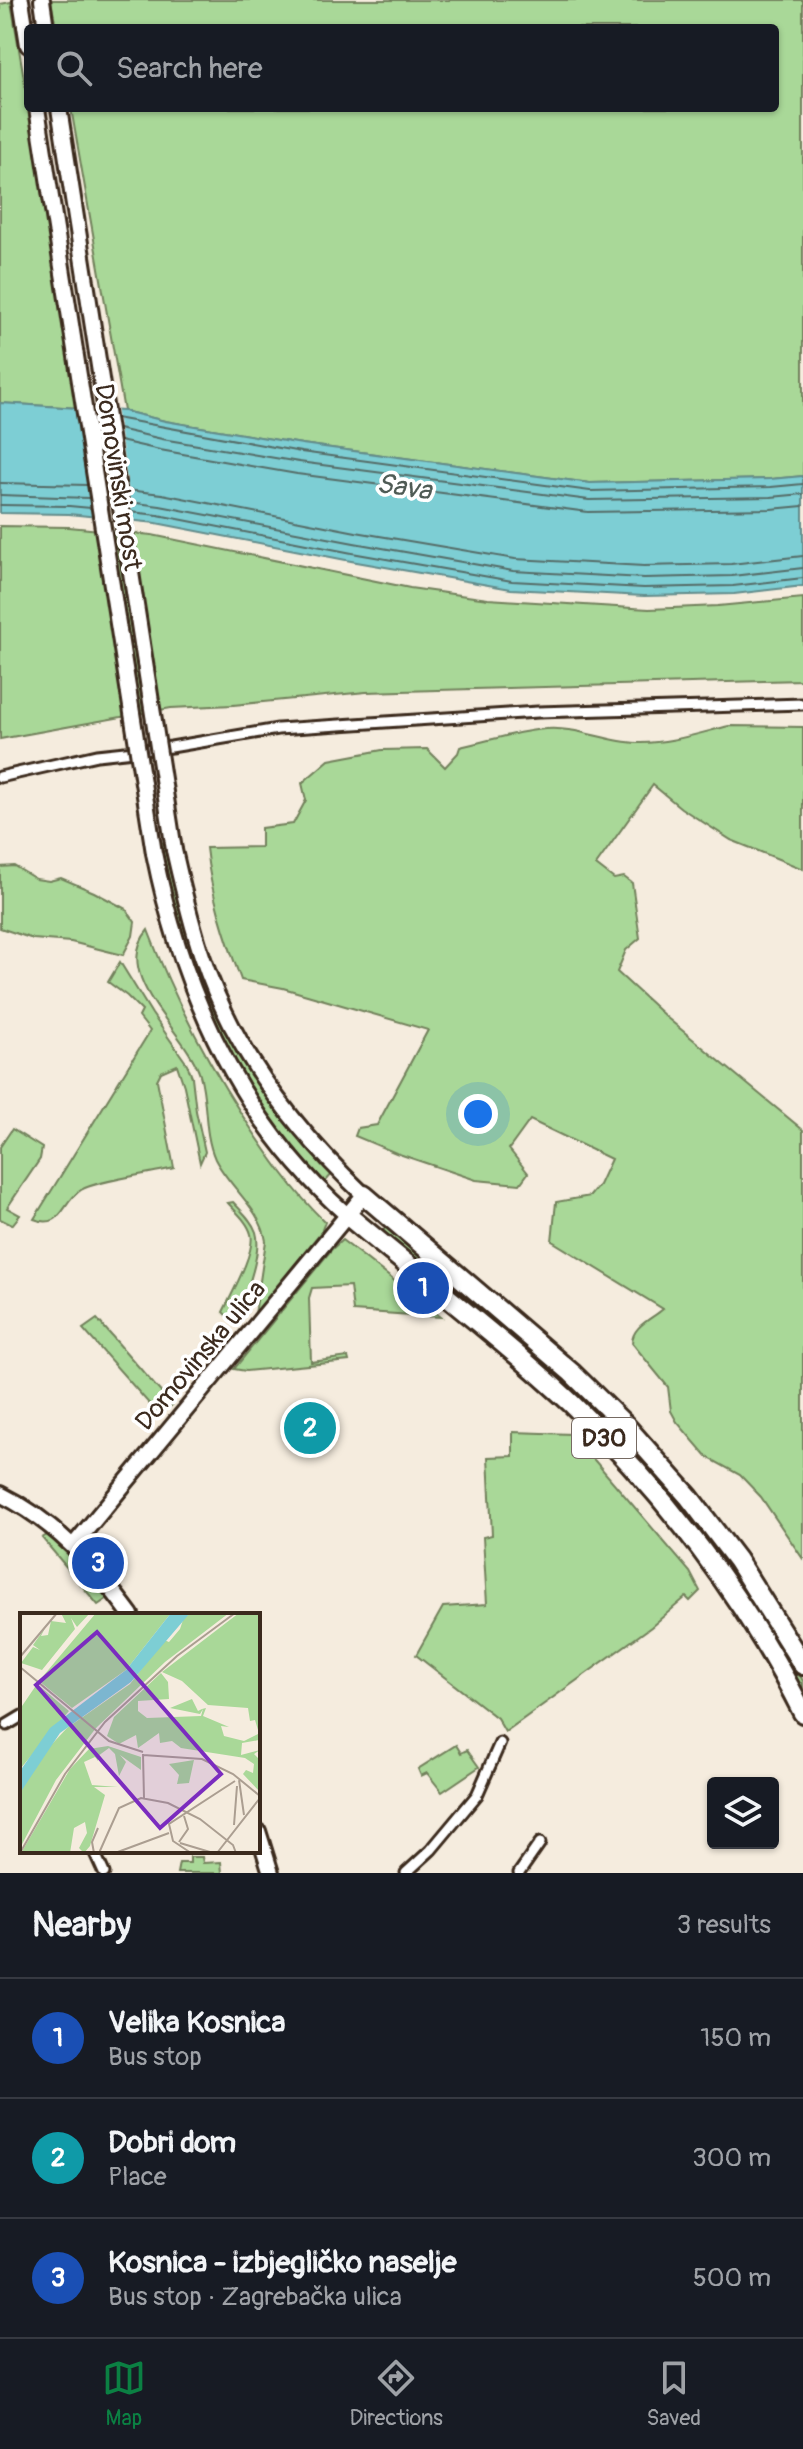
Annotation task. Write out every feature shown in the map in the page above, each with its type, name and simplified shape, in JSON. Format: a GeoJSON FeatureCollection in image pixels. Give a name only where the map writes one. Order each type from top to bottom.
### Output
{"type":"FeatureCollection","features":[{"type":"Feature","properties":{"kind":"highway","name":"D30"},"geometry":{"type":"LineString","coordinates":[[364,1195],[572,1373],[624,1424],[689,1497],[737,1560],[803,1665]]}},
{"type":"Feature","properties":{"kind":"highway","name":"D30"},"geometry":{"type":"LineString","coordinates":[[347,1215],[519,1356],[573,1405],[625,1460],[676,1518],[722,1578],[762,1637],[803,1713]]}},
{"type":"Feature","properties":{"kind":"main road"},"geometry":{"type":"LineString","coordinates":[[21,0],[25,24]]}},
{"type":"Feature","properties":{"kind":"main road"},"geometry":{"type":"LineString","coordinates":[[42,0],[45,24]]}},
{"type":"Feature","properties":{"kind":"main road","name":"Domovinski most"},"geometry":{"type":"LineString","coordinates":[[38,112],[154,853],[173,937],[207,1023],[235,1077],[293,1161],[347,1215]]}},
{"type":"Feature","properties":{"kind":"main road","name":"Domovinski most"},"geometry":{"type":"LineString","coordinates":[[60,112],[174,850],[184,894],[203,958],[222,1005],[250,1058],[298,1127],[364,1195]]}},
{"type":"Feature","properties":{"kind":"main road","name":"Domovinska ulica"},"geometry":{"type":"LineString","coordinates":[[73,1546],[364,1195]]}},
{"type":"Feature","properties":{"kind":"main road"},"geometry":{"type":"LineString","coordinates":[[0,1494],[38,1515],[73,1546],[129,1613]]}},
{"type":"Feature","properties":{"kind":"main road"},"geometry":{"type":"LineString","coordinates":[[260,1837],[271,1873]]}},
{"type":"Feature","properties":{"kind":"street"},"geometry":{"type":"LineString","coordinates":[[0,777],[97,755],[171,747],[278,729],[538,712],[803,704]]}},
{"type":"Feature","properties":{"kind":"street"},"geometry":{"type":"LineString","coordinates":[[7,1725],[20,1717]]}},
{"type":"Feature","properties":{"kind":"street"},"geometry":{"type":"LineString","coordinates":[[406,1873],[431,1850],[477,1795],[500,1743]]}},
{"type":"Feature","properties":{"kind":"street"},"geometry":{"type":"LineString","coordinates":[[519,1873],[540,1843]]}},
{"type":"Feature","properties":{"kind":"street"},"geometry":{"type":"LineString","coordinates":[[95,1853],[104,1873]]}},
{"type":"Feature","properties":{"kind":"green space"},"geometry":{"type":"Polygon","coordinates":[[[51,0],[803,0],[803,476],[590,483],[302,444],[124,411],[72,112],[779,112],[779,24],[55,24],[51,0]]]}},
{"type":"Feature","properties":{"kind":"green space"},"geometry":{"type":"Polygon","coordinates":[[[11,2],[24,78],[24,112],[30,112],[80,408],[0,403],[0,4],[11,2]]]}},
{"type":"Feature","properties":{"kind":"green space"},"geometry":{"type":"Polygon","coordinates":[[[0,526],[69,527],[152,535],[410,588],[488,599],[649,609],[803,598],[803,680],[366,692],[171,708],[0,739],[0,526]]]}},
{"type":"Feature","properties":{"kind":"green space"},"geometry":{"type":"Polygon","coordinates":[[[729,726],[803,727],[803,869],[731,840],[681,808],[653,785],[596,865],[614,879],[624,877],[632,883],[640,938],[626,950],[617,972],[666,1017],[803,1130],[803,1559],[761,1497],[740,1475],[707,1457],[677,1422],[671,1411],[668,1387],[632,1343],[639,1327],[663,1309],[552,1241],[556,1202],[590,1196],[611,1159],[530,1120],[509,1149],[528,1173],[520,1184],[476,1180],[355,1136],[358,1128],[377,1125],[428,1030],[283,988],[241,980],[219,915],[206,848],[261,847],[261,828],[293,824],[306,800],[302,783],[329,760],[382,750],[427,749],[445,767],[460,747],[534,730],[568,730],[625,742],[649,743],[729,726]]]}},
{"type":"Feature","properties":{"kind":"green space"},"geometry":{"type":"Polygon","coordinates":[[[169,842],[206,979],[334,1172],[325,1182],[267,1119],[248,1092],[192,978],[158,843],[169,842]]]}},
{"type":"Feature","properties":{"kind":"green space"},"geometry":{"type":"Polygon","coordinates":[[[14,866],[36,879],[49,881],[61,878],[126,909],[135,922],[133,936],[123,955],[71,942],[33,939],[0,928],[0,867],[14,866]]]}},
{"type":"Feature","properties":{"kind":"green space"},"geometry":{"type":"Polygon","coordinates":[[[148,930],[179,1002],[228,1093],[280,1171],[325,1222],[321,1232],[254,1321],[266,1241],[263,1229],[215,1159],[200,1075],[144,985],[138,966],[139,948],[148,930]]]}},
{"type":"Feature","properties":{"kind":"green space"},"geometry":{"type":"Polygon","coordinates":[[[120,962],[187,1064],[205,1152],[200,1163],[177,1065],[161,1072],[157,1080],[174,1168],[88,1187],[74,1195],[61,1214],[51,1221],[34,1219],[150,1031],[139,1017],[142,1011],[108,982],[120,962]]]}},
{"type":"Feature","properties":{"kind":"green space"},"geometry":{"type":"Polygon","coordinates":[[[12,1129],[42,1148],[40,1159],[7,1208],[20,1215],[12,1225],[0,1219],[0,1147],[12,1129]]]}},
{"type":"Feature","properties":{"kind":"green space"},"geometry":{"type":"Polygon","coordinates":[[[233,1202],[252,1224],[257,1242],[254,1265],[236,1325],[223,1312],[242,1273],[252,1242],[247,1225],[228,1203],[233,1202]]]}},
{"type":"Feature","properties":{"kind":"green space"},"geometry":{"type":"Polygon","coordinates":[[[387,1226],[582,1393],[678,1496],[736,1572],[794,1664],[803,1681],[803,1701],[656,1486],[379,1235],[387,1226]]]}},
{"type":"Feature","properties":{"kind":"green space"},"geometry":{"type":"Polygon","coordinates":[[[342,1240],[441,1317],[353,1311],[350,1286],[312,1288],[309,1298],[311,1362],[348,1357],[349,1361],[246,1371],[234,1369],[332,1249],[342,1240]]]}},
{"type":"Feature","properties":{"kind":"green space"},"geometry":{"type":"Polygon","coordinates":[[[97,1319],[172,1405],[159,1415],[83,1329],[97,1319]]]}},
{"type":"Feature","properties":{"kind":"green space"},"geometry":{"type":"Polygon","coordinates":[[[513,1432],[572,1434],[690,1572],[700,1591],[690,1601],[686,1597],[651,1627],[505,1732],[497,1718],[416,1655],[443,1607],[487,1604],[483,1537],[492,1535],[488,1457],[513,1456],[513,1432]]]}},
{"type":"Feature","properties":{"kind":"green space"},"geometry":{"type":"Polygon","coordinates":[[[49,1534],[108,1598],[98,1605],[42,1538],[49,1534]]]}},
{"type":"Feature","properties":{"kind":"green space"},"geometry":{"type":"Polygon","coordinates":[[[456,1745],[461,1753],[467,1750],[479,1767],[442,1792],[427,1773],[421,1776],[418,1769],[456,1745]]]}},
{"type":"Feature","properties":{"kind":"green space"},"geometry":{"type":"Polygon","coordinates":[[[190,1857],[202,1857],[203,1863],[221,1862],[222,1873],[177,1873],[179,1863],[190,1863],[190,1857]]]}},
{"type":"Feature","properties":{"kind":"water","name":"Sava"},"geometry":{"type":"Polygon","coordinates":[[[0,403],[124,411],[302,444],[590,483],[803,476],[803,586],[734,594],[644,596],[511,589],[156,523],[69,514],[0,513],[0,403]]]}},
{"type":"Feature","properties":{"kind":"pier"},"geometry":{"type":"Polygon","coordinates":[[[74,404],[116,406],[134,525],[93,520],[74,404]]]}},
{"type":"Feature","properties":{"kind":"place","name":"Velika Kosnica"},"geometry":{"type":"Point","coordinates":[423,1288]}},
{"type":"Feature","properties":{"kind":"place","name":"Dobri dom"},"geometry":{"type":"Point","coordinates":[310,1428]}},
{"type":"Feature","properties":{"kind":"place","name":"Kosnica - izbjegličko naselje"},"geometry":{"type":"Point","coordinates":[98,1563]}}]}
